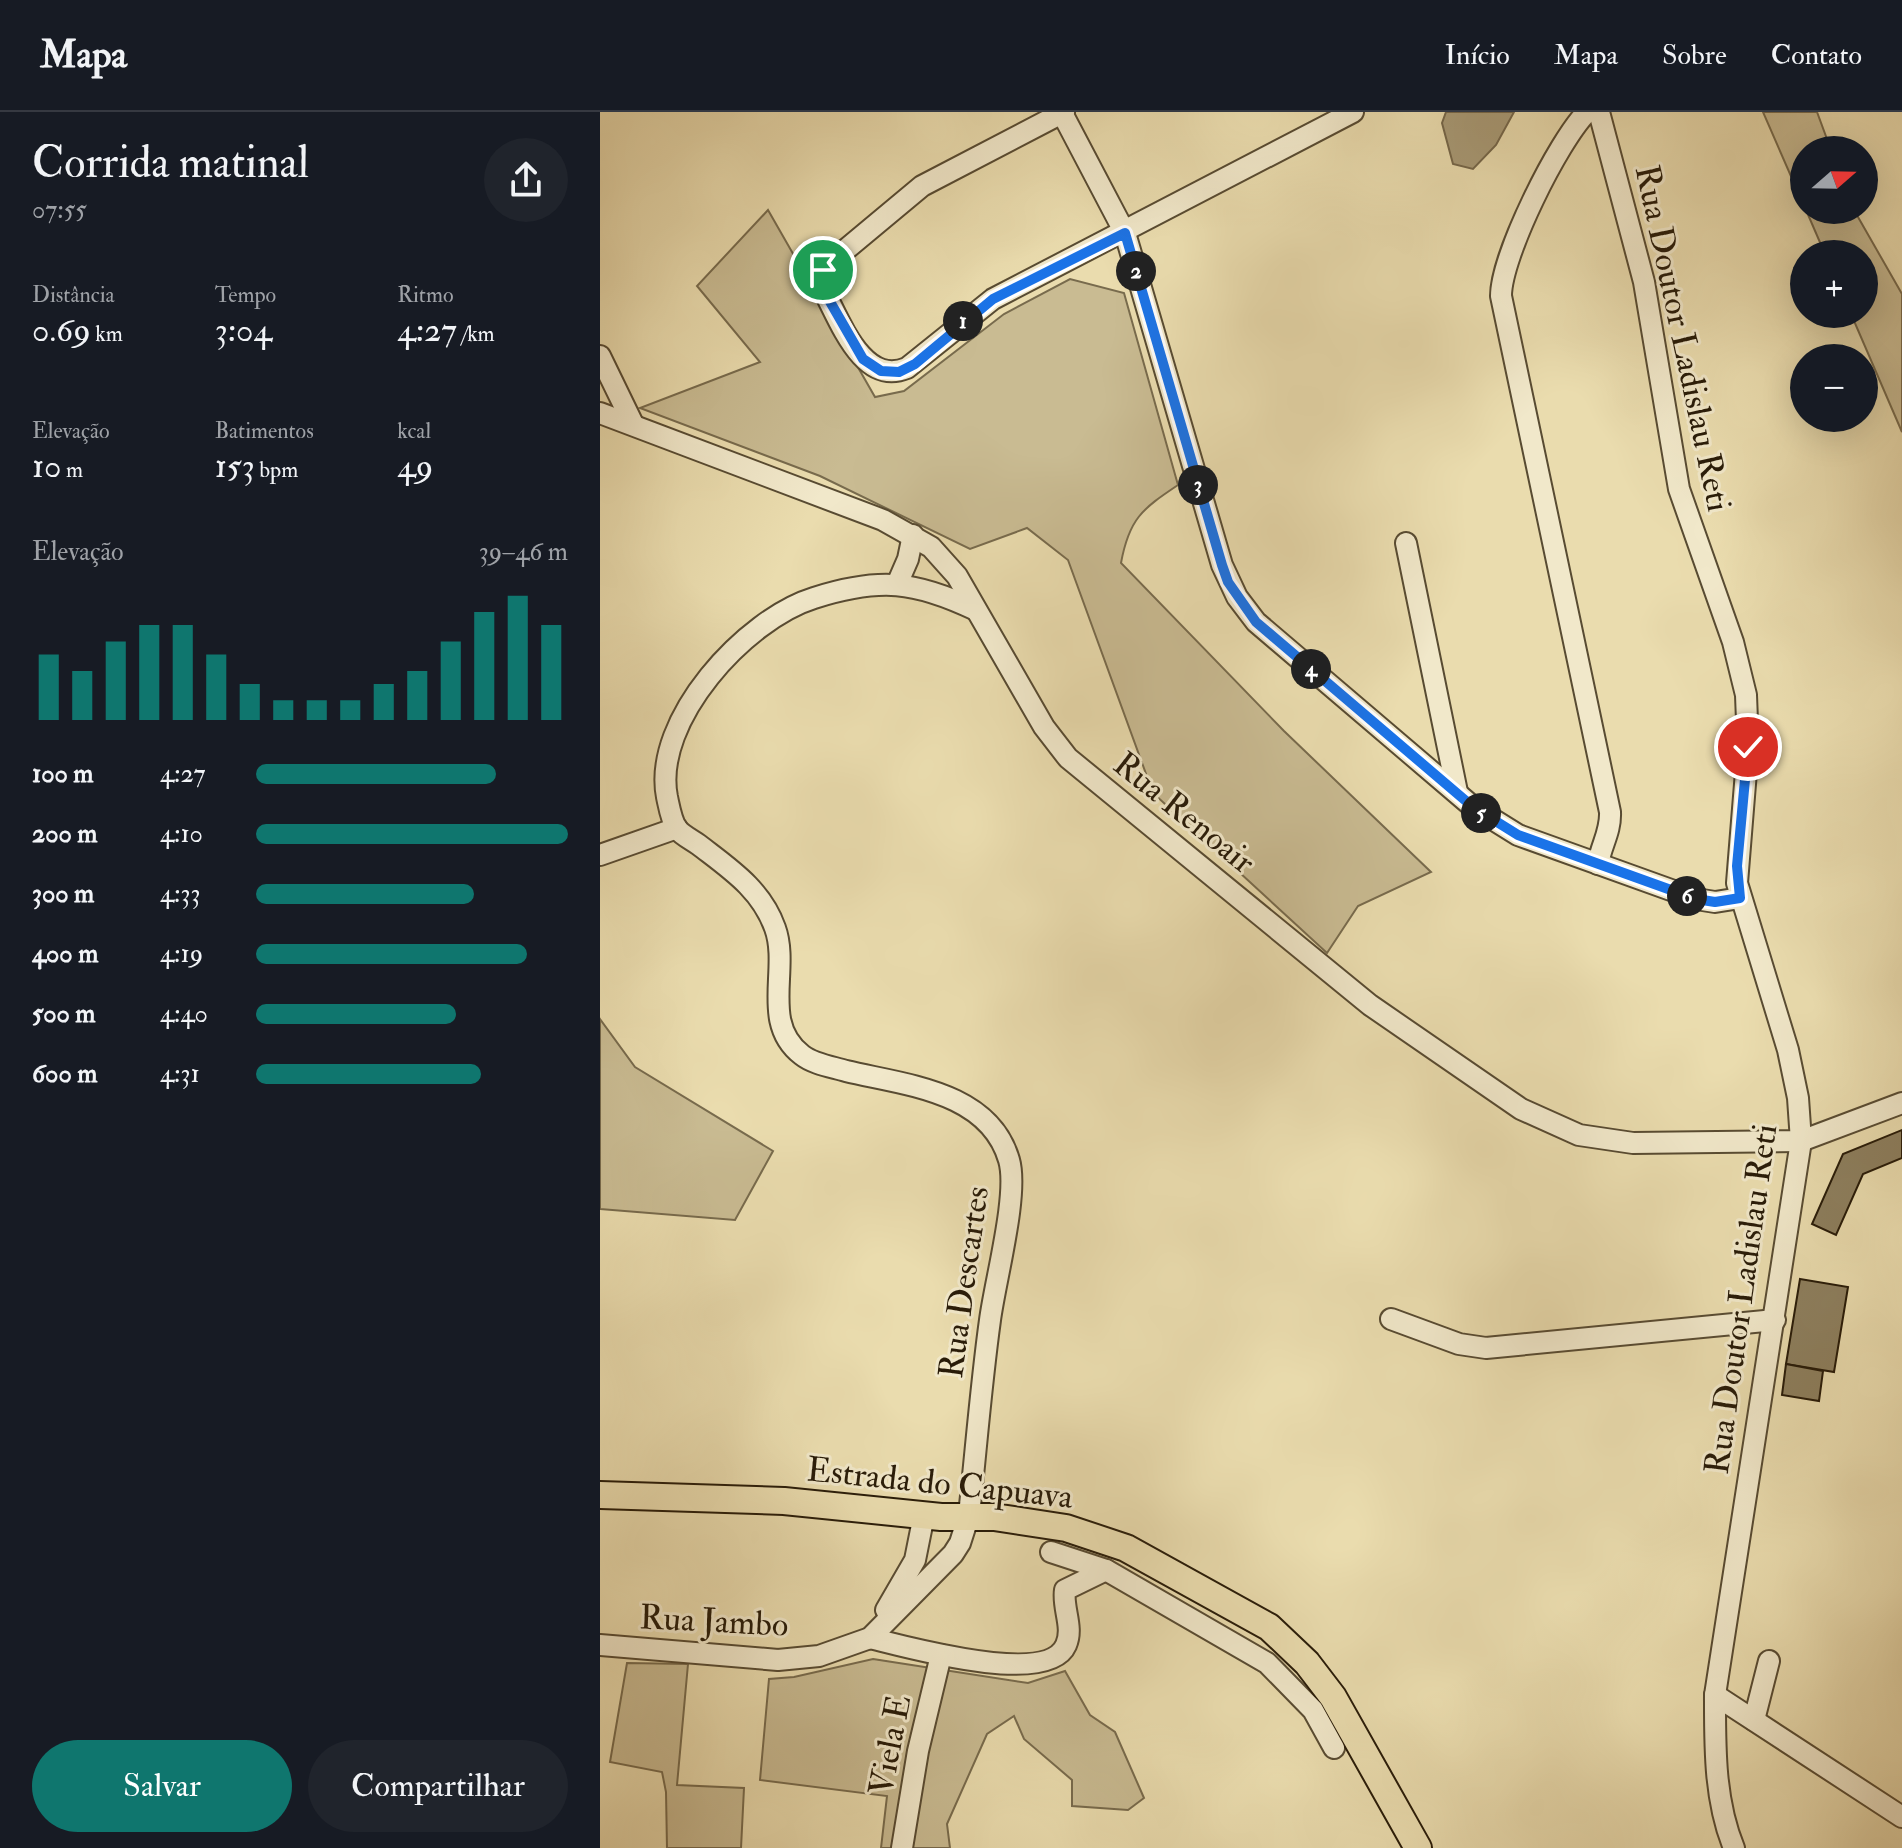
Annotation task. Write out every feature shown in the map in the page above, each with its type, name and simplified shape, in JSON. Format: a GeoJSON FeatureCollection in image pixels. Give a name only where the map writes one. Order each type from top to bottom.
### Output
{"type":"FeatureCollection","features":[{"type":"Feature","properties":{"kind":"main road","name":"Estrada do Capuava"},"geometry":{"type":"LineString","coordinates":[[600,1495],[784,1501],[961,1516],[1066,1528],[1126,1548],[1269,1627],[1307,1663],[1333,1697],[1418,1848]]}},
{"type":"Feature","properties":{"kind":"street"},"geometry":{"type":"LineString","coordinates":[[1353,112],[1125,233],[993,299],[915,364],[899,372],[881,371],[863,359],[821,286],[821,275],[826,266],[922,186],[1063,112],[1125,233],[1222,565],[1233,590],[1256,622],[1504,828],[1696,899],[1715,902],[1740,898]]}},
{"type":"Feature","properties":{"kind":"street"},"geometry":{"type":"LineString","coordinates":[[1587,112],[1569,133],[1512,246],[1501,280],[1501,296],[1610,812],[1611,828],[1601,848],[1598,864]]}},
{"type":"Feature","properties":{"kind":"street","name":"Rua Doutor Ladislau Reti"},"geometry":{"type":"LineString","coordinates":[[1599,112],[1644,282],[1679,489],[1733,642],[1746,695],[1748,747],[1737,866],[1740,898],[1788,1050],[1798,1098],[1801,1141],[1715,1695],[1716,1766],[1734,1848]]}},
{"type":"Feature","properties":{"kind":"street"},"geometry":{"type":"LineString","coordinates":[[600,356],[633,424]]}},
{"type":"Feature","properties":{"kind":"street","name":"Rua Renoair"},"geometry":{"type":"LineString","coordinates":[[600,413],[883,520],[931,547],[957,576],[1044,727],[1068,758],[1370,1005],[1466,1075],[1521,1109],[1579,1135],[1633,1143],[1801,1141],[1902,1103]]}},
{"type":"Feature","properties":{"kind":"street"},"geometry":{"type":"LineString","coordinates":[[898,582],[908,559],[913,535]]}},
{"type":"Feature","properties":{"kind":"street"},"geometry":{"type":"LineString","coordinates":[[1406,543],[1457,792]]}},
{"type":"Feature","properties":{"kind":"street"},"geometry":{"type":"LineString","coordinates":[[600,855],[677,828],[665,788],[666,765],[672,742],[691,704],[715,670],[737,646],[773,618],[804,601],[838,590],[898,582],[935,591],[976,610]]}},
{"type":"Feature","properties":{"kind":"street","name":"Rua Descartes"},"geometry":{"type":"LineString","coordinates":[[677,828],[739,875],[762,898],[777,931],[780,965],[777,999],[784,1032],[802,1056],[829,1066],[953,1097],[995,1133],[1009,1160],[1012,1193],[953,1554],[870,1638]]}},
{"type":"Feature","properties":{"kind":"street"},"geometry":{"type":"LineString","coordinates":[[1391,1319],[1459,1344],[1486,1348],[1775,1320]]}},
{"type":"Feature","properties":{"kind":"street"},"geometry":{"type":"LineString","coordinates":[[924,1515],[915,1560],[870,1638],[941,1655],[1028,1666],[1059,1656],[1067,1643],[1069,1626],[1065,1590],[1106,1570]]}},
{"type":"Feature","properties":{"kind":"street"},"geometry":{"type":"LineString","coordinates":[[1051,1552],[1106,1570],[1267,1663],[1313,1710],[1334,1748]]}},
{"type":"Feature","properties":{"kind":"street","name":"Rua Jambo"},"geometry":{"type":"LineString","coordinates":[[600,1645],[778,1660],[819,1656],[870,1638]]}},
{"type":"Feature","properties":{"kind":"street","name":"Viela E"},"geometry":{"type":"LineString","coordinates":[[902,1848],[918,1751],[941,1655]]}},
{"type":"Feature","properties":{"kind":"street"},"geometry":{"type":"LineString","coordinates":[[1754,1720],[1769,1661]]}},
{"type":"Feature","properties":{"kind":"street"},"geometry":{"type":"LineString","coordinates":[[1715,1695],[1902,1817]]}},
{"type":"Feature","properties":{"kind":"shaded area"},"geometry":{"type":"Polygon","coordinates":[[[1446,112],[1514,112],[1496,145],[1473,169],[1453,164],[1442,123],[1446,112]]]}},
{"type":"Feature","properties":{"kind":"shaded area"},"geometry":{"type":"Polygon","coordinates":[[[1763,112],[1817,112],[1826,136],[1790,136],[1790,174],[1763,112]]]}},
{"type":"Feature","properties":{"kind":"shaded area"},"geometry":{"type":"Polygon","coordinates":[[[768,210],[875,397],[904,391],[1004,314],[1070,279],[1124,293],[1178,485],[1139,516],[1128,536],[1121,563],[1284,731],[1431,872],[1358,906],[1327,953],[1153,793],[1068,560],[1027,528],[970,549],[820,476],[640,408],[760,362],[697,286],[768,210]]]}},
{"type":"Feature","properties":{"kind":"shaded area"},"geometry":{"type":"Polygon","coordinates":[[[1812,224],[1862,224],[1871,240],[1819,240],[1812,224]]]}},
{"type":"Feature","properties":{"kind":"shaded area"},"geometry":{"type":"Polygon","coordinates":[[[1878,252],[1902,294],[1902,432],[1878,376],[1878,344],[1864,344],[1857,328],[1878,328],[1878,252]]]}},
{"type":"Feature","properties":{"kind":"shaded area"},"geometry":{"type":"Polygon","coordinates":[[[600,1019],[635,1067],[773,1151],[735,1220],[600,1209],[600,1019]]]}},
{"type":"Feature","properties":{"kind":"shaded area"},"geometry":{"type":"Polygon","coordinates":[[[873,1659],[1028,1683],[1065,1671],[1090,1715],[1115,1732],[1144,1798],[1128,1810],[1072,1806],[1072,1780],[1024,1739],[1014,1716],[987,1734],[947,1824],[950,1848],[881,1848],[887,1796],[760,1780],[769,1679],[794,1677],[873,1659]]]}},
{"type":"Feature","properties":{"kind":"shaded area"},"geometry":{"type":"Polygon","coordinates":[[[627,1663],[688,1664],[677,1785],[744,1788],[741,1848],[667,1848],[666,1792],[662,1772],[610,1762],[627,1663]]]}},
{"type":"Feature","properties":{"kind":"building"},"geometry":{"type":"Polygon","coordinates":[[[1902,1130],[1902,1158],[1863,1174],[1836,1235],[1812,1224],[1843,1154],[1902,1130]]]}},
{"type":"Feature","properties":{"kind":"building"},"geometry":{"type":"Polygon","coordinates":[[[1800,1279],[1848,1287],[1834,1372],[1786,1364],[1800,1279]]]}},
{"type":"Feature","properties":{"kind":"building"},"geometry":{"type":"Polygon","coordinates":[[[1786,1364],[1823,1371],[1819,1401],[1782,1395],[1786,1364]]]}},
{"type":"Feature","properties":{"kind":"route"},"geometry":{"type":"LineString","coordinates":[[823,270],[821,286],[863,359],[881,371],[899,372],[915,364],[981,306],[1125,233],[1222,565],[1237,597],[1256,622],[1473,807],[1504,828],[1696,899],[1715,902],[1740,898],[1737,866],[1748,747]]}}]}
